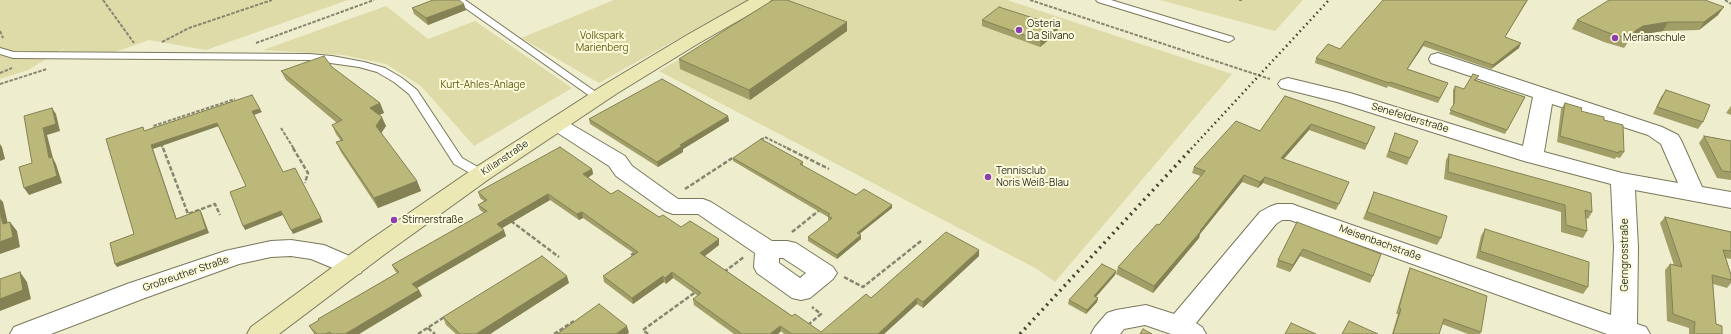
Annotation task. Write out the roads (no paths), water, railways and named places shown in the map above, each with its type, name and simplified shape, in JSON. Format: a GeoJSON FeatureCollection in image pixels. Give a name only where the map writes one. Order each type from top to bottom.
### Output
{"type":"FeatureCollection","features":[{"type":"Feature","properties":{"kind":"main road","name":"Kilianstraße"},"geometry":{"type":"LineString","coordinates":[[260,334],[481,174],[687,42],[762,0]]}},
{"type":"Feature","properties":{"kind":"street"},"geometry":{"type":"LineString","coordinates":[[1438,59],[1655,131],[1670,140],[1694,194]]}},
{"type":"Feature","properties":{"kind":"street","name":"Senefelderstraße"},"geometry":{"type":"LineString","coordinates":[[1288,84],[1343,98],[1532,156],[1622,180],[1731,200]]}},
{"type":"Feature","properties":{"kind":"street"},"geometry":{"type":"LineString","coordinates":[[1532,156],[1544,94]]}},
{"type":"Feature","properties":{"kind":"street"},"geometry":{"type":"LineString","coordinates":[[557,124],[617,161],[624,172],[673,206],[703,207],[764,248],[787,249],[824,273],[801,291],[766,267],[764,248]]}},
{"type":"Feature","properties":{"kind":"street","name":"Gerngrosstraße"},"geometry":{"type":"LineString","coordinates":[[1622,180],[1624,193],[1628,333]]}},
{"type":"Feature","properties":{"kind":"street","name":"Meisenbachstraße"},"geometry":{"type":"LineString","coordinates":[[1186,330],[1268,218],[1277,212],[1292,212],[1628,333]]}},
{"type":"Feature","properties":{"kind":"street","name":"Großreuther Straße"},"geometry":{"type":"LineString","coordinates":[[23,334],[144,288],[234,257],[250,253],[271,249],[291,248],[315,250],[352,267]]}},
{"type":"Feature","properties":{"kind":"street"},"geometry":{"type":"LineString","coordinates":[[1104,334],[1116,320],[1146,315],[1186,330]]}},
{"type":"Feature","properties":{"kind":"lane"},"geometry":{"type":"LineString","coordinates":[[459,0],[598,98]]}},
{"type":"Feature","properties":{"kind":"lane"},"geometry":{"type":"LineString","coordinates":[[1100,0],[1228,39]]}},
{"type":"Feature","properties":{"kind":"lane"},"geometry":{"type":"LineString","coordinates":[[0,51],[13,55],[309,57],[332,59],[381,70],[398,80],[413,92],[458,161],[481,174]]}},
{"type":"Feature","properties":{"kind":"railway"},"geometry":{"type":"LineString","coordinates":[[1191,149],[1329,0]]}},
{"type":"Feature","properties":{"kind":"railway"},"geometry":{"type":"LineString","coordinates":[[1020,334],[1192,148]]}},
{"type":"Feature","properties":{"kind":"place","name":"Osteria Da Silvano"},"geometry":{"type":"Point","coordinates":[1019,30]}},
{"type":"Feature","properties":{"kind":"place","name":"Merianschule"},"geometry":{"type":"Point","coordinates":[1615,38]}},
{"type":"Feature","properties":{"kind":"place","name":"Tennisclub Noris Weiß-Blau"},"geometry":{"type":"Point","coordinates":[988,177]}},
{"type":"Feature","properties":{"kind":"place","name":"Stirnerstraße"},"geometry":{"type":"Point","coordinates":[394,220]}},
{"type":"Feature","properties":{"kind":"park label","name":"Volkspark Marienberg"},"geometry":{"type":"Point","coordinates":[602,42]}},
{"type":"Feature","properties":{"kind":"park label","name":"Kurt-Ahles-Anlage"},"geometry":{"type":"Point","coordinates":[483,85]}}]}
